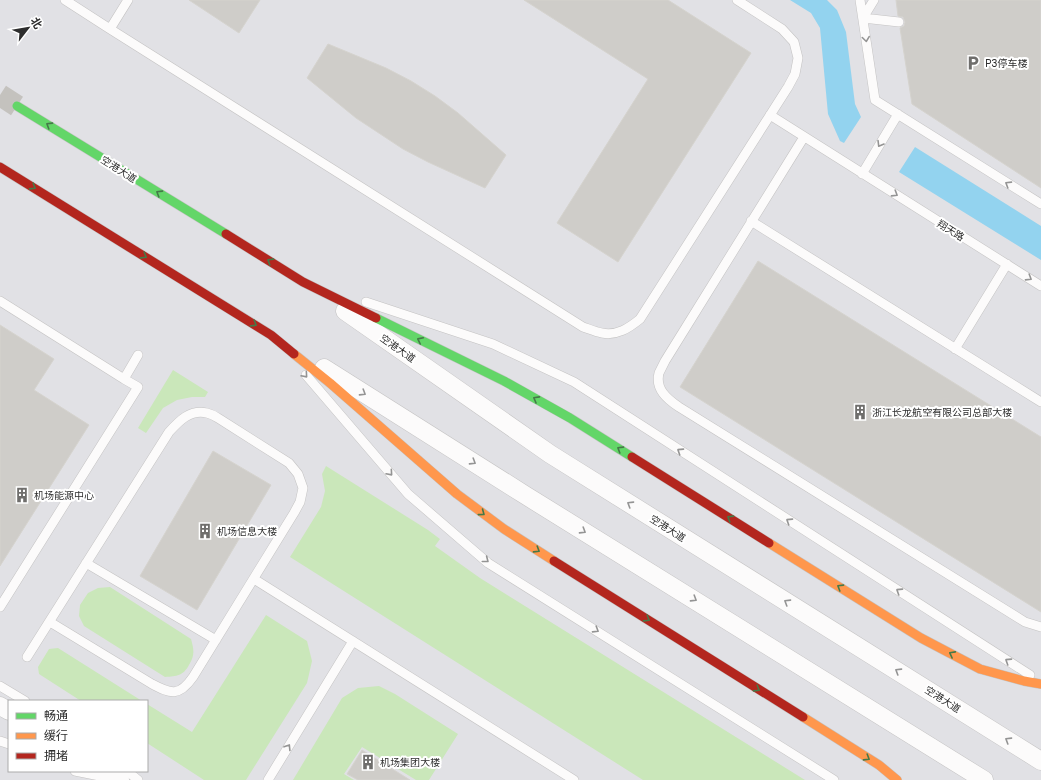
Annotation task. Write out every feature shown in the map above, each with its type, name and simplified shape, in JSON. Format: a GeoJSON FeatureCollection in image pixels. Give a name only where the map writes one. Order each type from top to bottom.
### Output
{"type":"FeatureCollection","features":[{"type":"Feature","properties":{"kind":"main road","name":"空港大道"},"geometry":{"type":"LineString","coordinates":[[17,106],[303,282],[504,381],[570,418],[921,638],[980,669],[1024,681],[1041,683]]}},
{"type":"Feature","properties":{"kind":"main road"},"geometry":{"type":"LineString","coordinates":[[0,167],[271,334],[330,383],[457,494],[504,530],[879,765],[897,780]]}},
{"type":"Feature","properties":{"kind":"street","name":"空港大道"},"geometry":{"type":"LineString","coordinates":[[303,282],[550,454],[1041,760]]}},
{"type":"Feature","properties":{"kind":"street"},"geometry":{"type":"LineString","coordinates":[[271,334],[525,495],[984,780]]}},
{"type":"Feature","properties":{"kind":"street"},"geometry":{"type":"LineString","coordinates":[[106,772],[118,780]]}},
{"type":"Feature","properties":{"kind":"lane"},"geometry":{"type":"LineString","coordinates":[[65,0],[576,323],[602,334],[622,331],[629,328],[640,319],[795,74],[798,58],[794,42],[782,29],[737,0]]}},
{"type":"Feature","properties":{"kind":"lane"},"geometry":{"type":"LineString","coordinates":[[110,29],[128,0]]}},
{"type":"Feature","properties":{"kind":"lane"},"geometry":{"type":"LineString","coordinates":[[860,0],[875,100],[1041,204]]}},
{"type":"Feature","properties":{"kind":"lane"},"geometry":{"type":"LineString","coordinates":[[863,18],[874,0]]}},
{"type":"Feature","properties":{"kind":"lane"},"geometry":{"type":"LineString","coordinates":[[863,18],[899,22]]}},
{"type":"Feature","properties":{"kind":"lane"},"geometry":{"type":"LineString","coordinates":[[862,174],[898,114]]}},
{"type":"Feature","properties":{"kind":"lane","name":"翔天路"},"geometry":{"type":"LineString","coordinates":[[770,115],[1041,286]]}},
{"type":"Feature","properties":{"kind":"lane"},"geometry":{"type":"LineString","coordinates":[[804,137],[664,361],[659,374],[659,387],[666,398],[692,415],[1025,622],[1041,627]]}},
{"type":"Feature","properties":{"kind":"lane"},"geometry":{"type":"LineString","coordinates":[[751,221],[1041,402]]}},
{"type":"Feature","properties":{"kind":"lane"},"geometry":{"type":"LineString","coordinates":[[955,348],[1007,264]]}},
{"type":"Feature","properties":{"kind":"lane"},"geometry":{"type":"LineString","coordinates":[[303,282],[493,344],[574,382],[1041,683]]}},
{"type":"Feature","properties":{"kind":"lane"},"geometry":{"type":"LineString","coordinates":[[0,301],[138,387],[0,607]]}},
{"type":"Feature","properties":{"kind":"lane"},"geometry":{"type":"LineString","coordinates":[[271,334],[408,494],[488,563],[834,780]]}},
{"type":"Feature","properties":{"kind":"lane"},"geometry":{"type":"LineString","coordinates":[[124,379],[138,355]]}},
{"type":"Feature","properties":{"kind":"lane"},"geometry":{"type":"LineString","coordinates":[[27,657],[169,432],[180,420],[193,413],[207,413],[218,418],[289,463],[298,474],[303,488],[300,502],[294,513],[189,683],[178,691],[164,691],[50,622]]}},
{"type":"Feature","properties":{"kind":"lane"},"geometry":{"type":"LineString","coordinates":[[86,563],[216,640]]}},
{"type":"Feature","properties":{"kind":"lane"},"geometry":{"type":"LineString","coordinates":[[254,579],[574,780]]}},
{"type":"Feature","properties":{"kind":"lane"},"geometry":{"type":"LineString","coordinates":[[268,780],[353,641]]}},
{"type":"Feature","properties":{"kind":"lane"},"geometry":{"type":"LineString","coordinates":[[0,686],[22,700]]}},
{"type":"Feature","properties":{"kind":"lane"},"geometry":{"type":"LineString","coordinates":[[80,772],[118,780]]}},
{"type":"Feature","properties":{"kind":"lane"},"geometry":{"type":"LineString","coordinates":[[128,772],[138,780]]}},
{"type":"Feature","properties":{"kind":"shaded area"},"geometry":{"type":"Polygon","coordinates":[[[0,0],[1041,0],[1041,780],[0,780],[0,0]]]}},
{"type":"Feature","properties":{"kind":"green space"},"geometry":{"type":"Polygon","coordinates":[[[173,370],[208,392],[205,397],[192,397],[177,400],[163,408],[146,433],[138,428],[173,370]]]}},
{"type":"Feature","properties":{"kind":"green space"},"geometry":{"type":"Polygon","coordinates":[[[326,466],[428,530],[440,539],[435,546],[480,578],[805,780],[643,780],[290,557],[321,507],[325,491],[322,474],[326,466]]]}},
{"type":"Feature","properties":{"kind":"green space"},"geometry":{"type":"Polygon","coordinates":[[[110,587],[191,639],[193,655],[187,669],[176,676],[165,677],[84,626],[79,616],[80,605],[88,593],[98,588],[110,587]]]}},
{"type":"Feature","properties":{"kind":"green space"},"geometry":{"type":"Polygon","coordinates":[[[266,615],[307,641],[312,661],[307,683],[246,780],[204,780],[148,744],[148,705],[192,732],[266,615]]]}},
{"type":"Feature","properties":{"kind":"green space"},"geometry":{"type":"Polygon","coordinates":[[[58,648],[140,700],[79,700],[39,674],[38,667],[49,649],[58,648]]]}},
{"type":"Feature","properties":{"kind":"green space"},"geometry":{"type":"Polygon","coordinates":[[[379,686],[395,694],[458,734],[429,780],[416,780],[362,747],[344,774],[354,780],[293,780],[342,698],[358,688],[379,686]]]}},
{"type":"Feature","properties":{"kind":"water"},"geometry":{"type":"Polygon","coordinates":[[[790,0],[827,0],[837,10],[846,32],[855,104],[861,117],[844,143],[840,141],[828,114],[820,28],[811,13],[790,0]]]}},
{"type":"Feature","properties":{"kind":"water"},"geometry":{"type":"Polygon","coordinates":[[[915,147],[1041,226],[1041,260],[899,172],[915,147]]]}},
{"type":"Feature","properties":{"kind":"building"},"geometry":{"type":"Polygon","coordinates":[[[189,0],[260,0],[239,33],[189,0]]]}},
{"type":"Feature","properties":{"kind":"building"},"geometry":{"type":"Polygon","coordinates":[[[524,0],[668,0],[751,53],[618,262],[557,223],[648,79],[524,0]]]}},
{"type":"Feature","properties":{"kind":"building","name":"P3停车楼"},"geometry":{"type":"Polygon","coordinates":[[[896,0],[1041,0],[1041,188],[912,104],[900,28],[904,26],[905,22],[903,17],[898,16],[896,0]]]}},
{"type":"Feature","properties":{"kind":"building"},"geometry":{"type":"Polygon","coordinates":[[[328,44],[386,68],[411,81],[458,113],[506,155],[485,188],[403,149],[356,118],[307,78],[328,44]]]}},
{"type":"Feature","properties":{"kind":"building","name":"浙江长龙航空有限公司总部大楼"},"geometry":{"type":"Polygon","coordinates":[[[758,261],[1041,437],[1041,612],[680,387],[758,261]]]}},
{"type":"Feature","properties":{"kind":"building","name":"机场能源中心"},"geometry":{"type":"Polygon","coordinates":[[[0,325],[54,359],[34,390],[89,425],[0,566],[0,325]]]}},
{"type":"Feature","properties":{"kind":"building","name":"机场信息大楼"},"geometry":{"type":"Polygon","coordinates":[[[213,451],[271,485],[197,610],[140,576],[213,451]]]}},
{"type":"Feature","properties":{"kind":"building","name":"机场集团大楼"},"geometry":{"type":"Polygon","coordinates":[[[362,750],[410,780],[358,780],[347,774],[362,750]]]}},
{"type":"Feature","properties":{"kind":"tunnel"},"geometry":{"type":"LineString","coordinates":[[0,95],[17,106]]}},
{"type":"Feature","properties":{"kind":"traffic: fast"},"geometry":{"type":"LineString","coordinates":[[17,106],[226,234]]}},
{"type":"Feature","properties":{"kind":"traffic: fast"},"geometry":{"type":"LineString","coordinates":[[376,318],[504,381],[570,418],[632,457]]}},
{"type":"Feature","properties":{"kind":"traffic: slow"},"geometry":{"type":"LineString","coordinates":[[294,354],[330,383],[457,494],[504,529],[554,561]]}},
{"type":"Feature","properties":{"kind":"traffic: slow"},"geometry":{"type":"LineString","coordinates":[[769,543],[921,638],[980,669],[1041,684]]}},
{"type":"Feature","properties":{"kind":"traffic: slow"},"geometry":{"type":"LineString","coordinates":[[803,717],[879,765],[897,780]]}},
{"type":"Feature","properties":{"kind":"traffic: jam"},"geometry":{"type":"LineString","coordinates":[[0,167],[271,335],[294,354]]}},
{"type":"Feature","properties":{"kind":"traffic: jam"},"geometry":{"type":"LineString","coordinates":[[226,234],[303,282],[376,318]]}},
{"type":"Feature","properties":{"kind":"traffic: jam"},"geometry":{"type":"LineString","coordinates":[[632,457],[769,543]]}},
{"type":"Feature","properties":{"kind":"traffic: jam"},"geometry":{"type":"LineString","coordinates":[[554,561],[803,717]]}},
{"type":"Feature","properties":{"kind":"place","name":"P3停车楼"},"geometry":{"type":"Point","coordinates":[973,63]}},
{"type":"Feature","properties":{"kind":"place","name":"浙江长龙航空有限公司总部大楼"},"geometry":{"type":"Point","coordinates":[860,412]}},
{"type":"Feature","properties":{"kind":"place","name":"机场能源中心"},"geometry":{"type":"Point","coordinates":[22,495]}},
{"type":"Feature","properties":{"kind":"place","name":"机场信息大楼"},"geometry":{"type":"Point","coordinates":[205,531]}},
{"type":"Feature","properties":{"kind":"place","name":"机场集团大楼"},"geometry":{"type":"Point","coordinates":[368,762]}}]}
